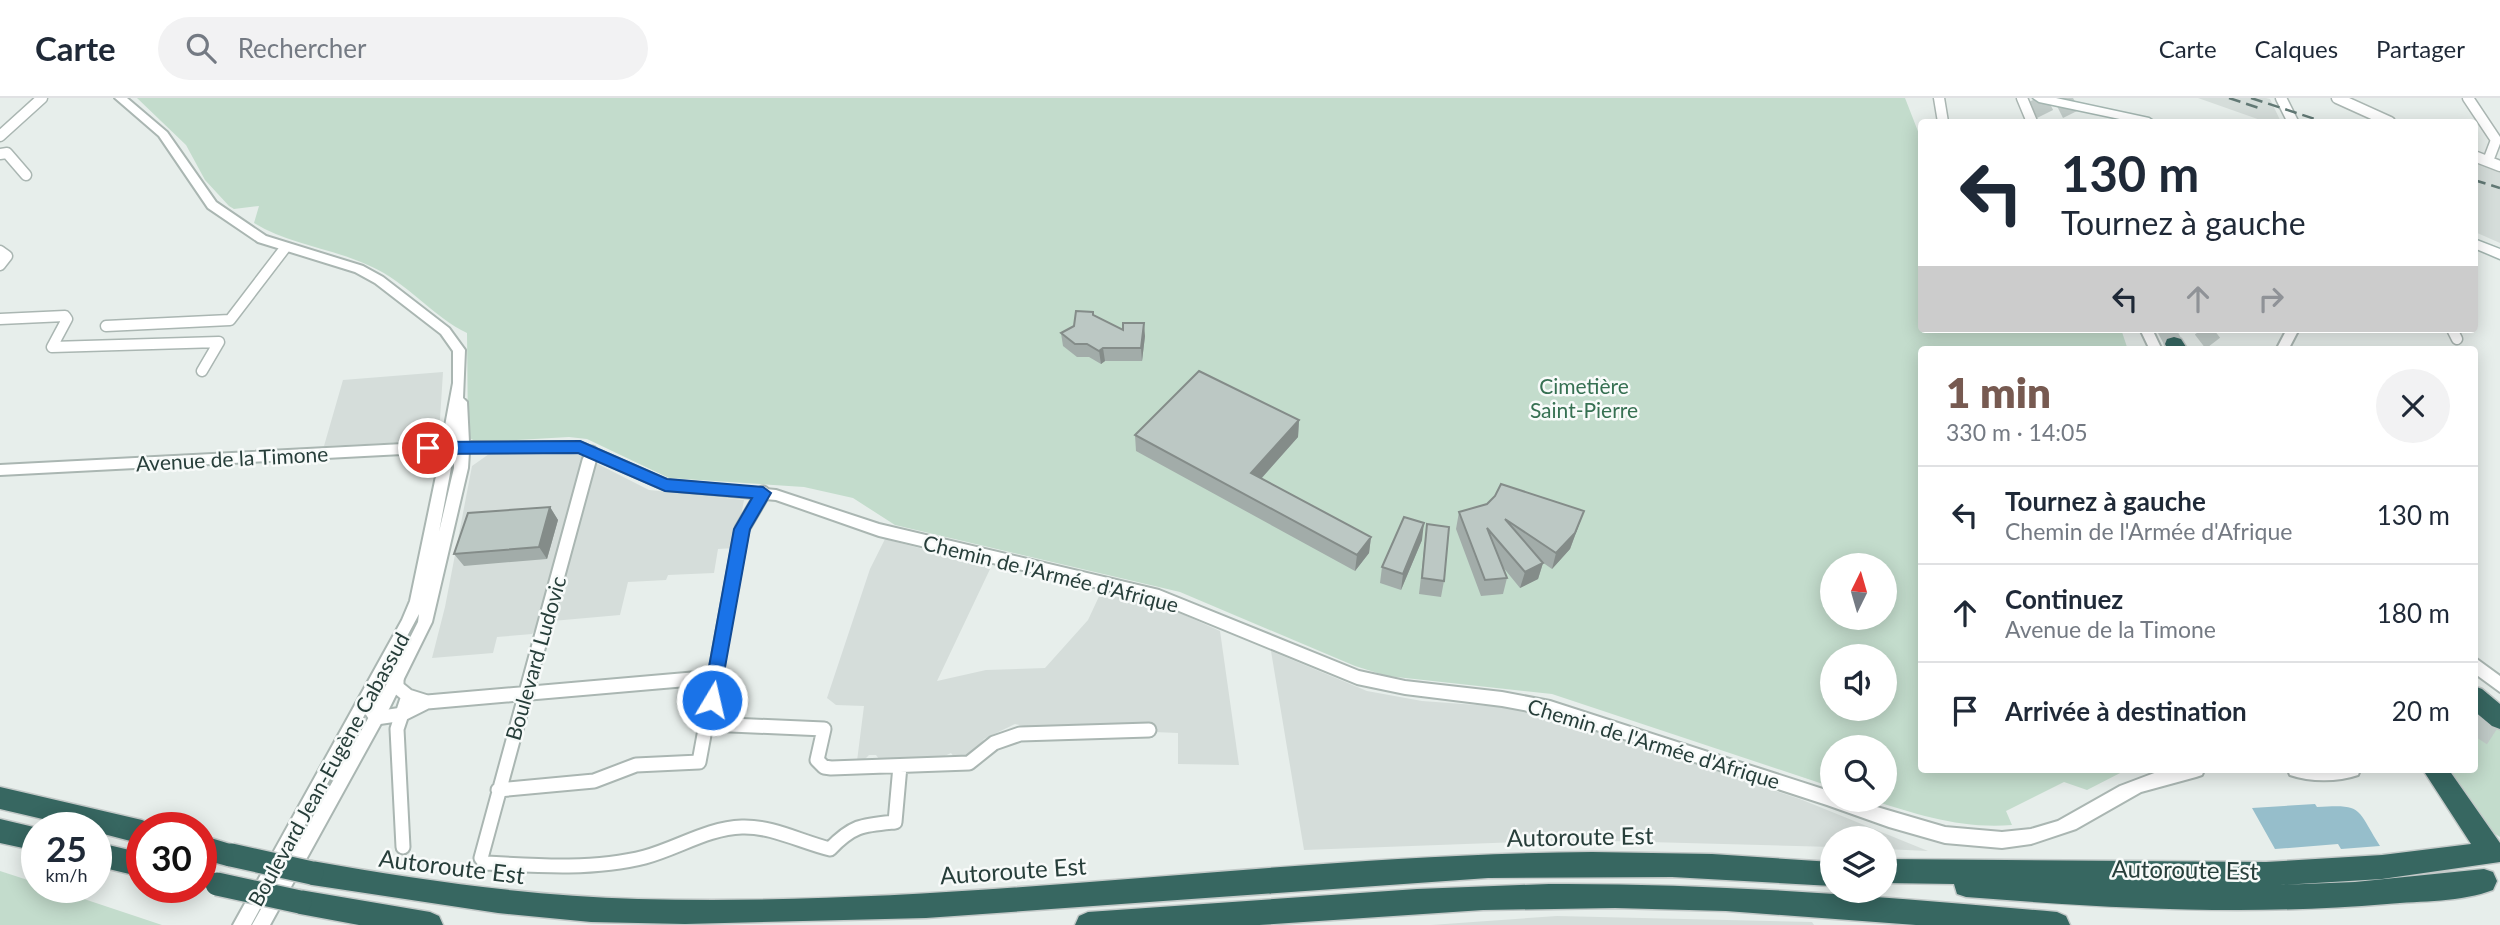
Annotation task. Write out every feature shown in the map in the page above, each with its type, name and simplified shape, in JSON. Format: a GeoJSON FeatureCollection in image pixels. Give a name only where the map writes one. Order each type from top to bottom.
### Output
{"type":"FeatureCollection","features":[{"type":"Feature","properties":{"kind":"highway"},"geometry":{"type":"LineString","coordinates":[[2478,700],[2500,719]]}},
{"type":"Feature","properties":{"kind":"highway"},"geometry":{"type":"LineString","coordinates":[[2437,773],[2494,862]]}},
{"type":"Feature","properties":{"kind":"highway"},"geometry":{"type":"LineString","coordinates":[[0,798],[36,804],[126,828]]}},
{"type":"Feature","properties":{"kind":"highway"},"geometry":{"type":"LineString","coordinates":[[0,831],[21,836]]}},
{"type":"Feature","properties":{"kind":"highway","name":"Autoroute Est"},"geometry":{"type":"LineString","coordinates":[[217,851],[312,873],[400,889],[584,909],[681,912],[809,911],[1508,865],[1677,863],[1820,871]]}},
{"type":"Feature","properties":{"kind":"highway"},"geometry":{"type":"LineString","coordinates":[[1897,871],[2266,874],[2494,862]]}},
{"type":"Feature","properties":{"kind":"highway","name":"Autoroute Est"},"geometry":{"type":"LineString","coordinates":[[1897,879],[2086,895],[2285,899],[2427,890],[2494,862]]}},
{"type":"Feature","properties":{"kind":"highway"},"geometry":{"type":"LineString","coordinates":[[217,884],[300,902],[430,925]]}},
{"type":"Feature","properties":{"kind":"highway"},"geometry":{"type":"LineString","coordinates":[[1088,925],[1466,898],[1628,896],[1770,901],[2057,925]]}},
{"type":"Feature","properties":{"kind":"highway"},"geometry":{"type":"LineString","coordinates":[[1905,912],[1994,925]]}},
{"type":"Feature","properties":{"kind":"main road"},"geometry":{"type":"LineString","coordinates":[[2039,98],[2135,119]]}},
{"type":"Feature","properties":{"kind":"main road"},"geometry":{"type":"LineString","coordinates":[[2478,245],[2500,254]]}},
{"type":"Feature","properties":{"kind":"street"},"geometry":{"type":"LineString","coordinates":[[0,136],[42,98]]}},
{"type":"Feature","properties":{"kind":"street"},"geometry":{"type":"LineString","coordinates":[[106,326],[230,320],[285,248],[262,239],[212,205],[163,134],[120,98]]}},
{"type":"Feature","properties":{"kind":"street"},"geometry":{"type":"LineString","coordinates":[[2022,98],[2031,119]]}},
{"type":"Feature","properties":{"kind":"street"},"geometry":{"type":"LineString","coordinates":[[2281,98],[2291,119]]}},
{"type":"Feature","properties":{"kind":"street"},"geometry":{"type":"LineString","coordinates":[[2337,98],[2383,119]]}},
{"type":"Feature","properties":{"kind":"street"},"geometry":{"type":"LineString","coordinates":[[2461,98],[2475,119]]}},
{"type":"Feature","properties":{"kind":"street"},"geometry":{"type":"LineString","coordinates":[[2468,98],[2496,140],[2481,159]]}},
{"type":"Feature","properties":{"kind":"street"},"geometry":{"type":"LineString","coordinates":[[2478,124],[2487,138],[2481,159]]}},
{"type":"Feature","properties":{"kind":"street"},"geometry":{"type":"LineString","coordinates":[[0,154],[7,153],[26,175]]}},
{"type":"Feature","properties":{"kind":"street"},"geometry":{"type":"LineString","coordinates":[[2481,159],[2500,166]]}},
{"type":"Feature","properties":{"kind":"street","name":"Boulevard Jean-Eugène Cabassud"},"geometry":{"type":"LineString","coordinates":[[261,925],[376,718],[409,622],[430,575],[456,447],[459,383],[459,350],[445,331],[393,290],[359,270],[285,248]]}},
{"type":"Feature","properties":{"kind":"street"},"geometry":{"type":"LineString","coordinates":[[0,251],[7,256],[0,265]]}},
{"type":"Feature","properties":{"kind":"street"},"geometry":{"type":"LineString","coordinates":[[0,319],[65,316],[67,319],[51,344],[52,347],[219,342],[202,371]]}},
{"type":"Feature","properties":{"kind":"street"},"geometry":{"type":"LineString","coordinates":[[2151,333],[2167,346]]}},
{"type":"Feature","properties":{"kind":"street","name":"Chemin de l'Armée d'Afrique"},"geometry":{"type":"LineString","coordinates":[[456,447],[566,446],[592,451],[665,485],[763,493],[795,500],[879,530],[1159,596],[1385,686],[1535,704],[1820,796]]}},
{"type":"Feature","properties":{"kind":"street","name":"Avenue de la Timone"},"geometry":{"type":"LineString","coordinates":[[0,470],[456,447]]}},
{"type":"Feature","properties":{"kind":"street","name":"Boulevard Ludovic"},"geometry":{"type":"LineString","coordinates":[[592,451],[498,790],[481,858],[485,863],[522,865],[631,860],[706,833],[742,827],[770,829],[807,844],[830,849],[850,828],[895,822],[900,766]]}},
{"type":"Feature","properties":{"kind":"street"},"geometry":{"type":"LineString","coordinates":[[498,790],[594,781],[636,765],[699,762],[742,529],[763,493]]}},
{"type":"Feature","properties":{"kind":"street"},"geometry":{"type":"LineString","coordinates":[[2478,666],[2500,685]]}},
{"type":"Feature","properties":{"kind":"street"},"geometry":{"type":"LineString","coordinates":[[376,718],[403,714],[426,702],[715,677]]}},
{"type":"Feature","properties":{"kind":"street"},"geometry":{"type":"LineString","coordinates":[[389,678],[408,696],[426,702]]}},
{"type":"Feature","properties":{"kind":"street","name":"Boulevard Jean-Eugène Cabassud"},"geometry":{"type":"LineString","coordinates":[[242,925],[389,678]]}},
{"type":"Feature","properties":{"kind":"street","name":"Boulevard Jean-Eugène Cabassud"},"geometry":{"type":"LineString","coordinates":[[403,847],[397,729],[408,696]]}},
{"type":"Feature","properties":{"kind":"street"},"geometry":{"type":"LineString","coordinates":[[708,724],[821,728],[825,732],[817,760],[824,767],[970,763],[994,743],[1020,734],[1149,730]]}},
{"type":"Feature","properties":{"kind":"street","name":"Chemin de l'Armée d'Afrique"},"geometry":{"type":"LineString","coordinates":[[1868,812],[1948,837],[2012,839],[2061,828],[2134,788],[2186,773]]}},
{"type":"Feature","properties":{"kind":"shaded area"},"geometry":{"type":"Polygon","coordinates":[[[2198,98],[2270,99],[2280,119],[2258,119],[2198,98]]]}},
{"type":"Feature","properties":{"kind":"shaded area"},"geometry":{"type":"Polygon","coordinates":[[[2478,164],[2500,172],[2500,243],[2478,233],[2478,164]]]}},
{"type":"Feature","properties":{"kind":"shaded area"},"geometry":{"type":"Polygon","coordinates":[[[443,372],[439,435],[432,441],[324,446],[343,380],[443,372]]]}},
{"type":"Feature","properties":{"kind":"shaded area"},"geometry":{"type":"Polygon","coordinates":[[[489,454],[580,455],[649,490],[744,500],[735,548],[718,549],[714,573],[668,575],[666,580],[628,582],[620,615],[541,622],[532,634],[497,637],[493,653],[432,658],[445,607],[472,466],[489,454]]]}},
{"type":"Feature","properties":{"kind":"shaded area"},"geometry":{"type":"Polygon","coordinates":[[[885,539],[991,567],[937,681],[986,670],[1045,668],[1088,620],[1102,590],[1136,598],[1146,607],[1165,613],[1168,610],[1180,613],[1220,631],[1239,765],[1178,764],[1178,733],[1154,732],[1155,724],[1038,729],[1015,724],[984,739],[970,758],[955,758],[951,753],[936,760],[879,759],[876,755],[869,755],[863,761],[857,761],[864,706],[836,705],[827,698],[870,569],[885,539]]]}},
{"type":"Feature","properties":{"kind":"shaded area"},"geometry":{"type":"Polygon","coordinates":[[[1271,651],[1367,691],[1422,701],[1517,708],[1571,723],[1800,799],[1820,807],[1820,812],[1832,812],[1866,826],[1820,826],[1820,847],[1573,840],[1304,850],[1271,651]]]}},
{"type":"Feature","properties":{"kind":"shaded area"},"geometry":{"type":"Polygon","coordinates":[[[1897,838],[1928,851],[1897,850],[1897,838]]]}},
{"type":"Feature","properties":{"kind":"shaded area"},"geometry":{"type":"Polygon","coordinates":[[[1557,916],[1812,922],[1814,925],[1431,925],[1557,916]]]}},
{"type":"Feature","properties":{"kind":"green space","name":"Cimetière Saint-Pierre"},"geometry":{"type":"Polygon","coordinates":[[[137,98],[1905,98],[1918,131],[1918,333],[2122,333],[2127,346],[1918,346],[1918,773],[2120,773],[2087,790],[2064,782],[2006,811],[2012,825],[1976,825],[1940,820],[1897,808],[1897,735],[1820,735],[1820,783],[1552,694],[1387,676],[1355,666],[1180,592],[895,525],[853,498],[804,487],[669,478],[587,439],[569,437],[479,442],[468,438],[467,333],[396,281],[370,266],[282,236],[254,223],[259,206],[234,209],[205,180],[186,145],[137,98]]]}},
{"type":"Feature","properties":{"kind":"green space"},"geometry":{"type":"Polygon","coordinates":[[[2478,709],[2500,729],[2500,837],[2492,832],[2452,773],[2478,773],[2478,709]]]}},
{"type":"Feature","properties":{"kind":"green space"},"geometry":{"type":"Polygon","coordinates":[[[0,871],[21,878],[21,903],[96,903],[162,925],[0,925],[0,871]]]}},
{"type":"Feature","properties":{"kind":"water"},"geometry":{"type":"Polygon","coordinates":[[[2315,804],[2317,807],[2343,806],[2357,811],[2380,846],[2341,849],[2338,844],[2275,849],[2252,808],[2315,804]]]}},
{"type":"Feature","properties":{"kind":"building"},"geometry":{"type":"Polygon","coordinates":[[[1076,311],[1093,312],[1093,315],[1123,330],[1123,323],[1144,323],[1141,348],[1103,348],[1099,351],[1087,344],[1075,344],[1061,333],[1074,326],[1076,311]]]}},
{"type":"Feature","properties":{"kind":"building"},"geometry":{"type":"Polygon","coordinates":[[[1199,371],[1299,420],[1251,473],[1371,537],[1357,555],[1135,435],[1199,371]]]}},
{"type":"Feature","properties":{"kind":"building"},"geometry":{"type":"Polygon","coordinates":[[[1501,484],[1584,511],[1575,533],[1556,553],[1505,519],[1543,563],[1525,572],[1487,528],[1507,578],[1485,580],[1459,512],[1487,504],[1501,484]]]}},
{"type":"Feature","properties":{"kind":"building"},"geometry":{"type":"Polygon","coordinates":[[[550,507],[539,547],[454,554],[468,513],[550,507]]]}},
{"type":"Feature","properties":{"kind":"building"},"geometry":{"type":"Polygon","coordinates":[[[1404,517],[1424,523],[1403,574],[1382,567],[1404,517]]]}},
{"type":"Feature","properties":{"kind":"building"},"geometry":{"type":"Polygon","coordinates":[[[1427,524],[1449,527],[1444,581],[1422,578],[1427,524]]]}},
{"type":"Feature","properties":{"kind":"tunnel"},"geometry":{"type":"LineString","coordinates":[[2037,98],[2048,119]]}},
{"type":"Feature","properties":{"kind":"tunnel"},"geometry":{"type":"LineString","coordinates":[[2063,98],[2074,119]]}},
{"type":"Feature","properties":{"kind":"tunnel"},"geometry":{"type":"LineString","coordinates":[[2168,333],[2174,344]]}},
{"type":"Feature","properties":{"kind":"tunnel"},"geometry":{"type":"LineString","coordinates":[[2205,333],[2215,346]]}},
{"type":"Feature","properties":{"kind":"tunnel"},"geometry":{"type":"LineString","coordinates":[[2478,725],[2500,739]]}},
{"type":"Feature","properties":{"kind":"railway"},"geometry":{"type":"LineString","coordinates":[[2229,98],[2259,108]]}},
{"type":"Feature","properties":{"kind":"railway"},"geometry":{"type":"LineString","coordinates":[[2251,98],[2315,119]]}},
{"type":"Feature","properties":{"kind":"railway"},"geometry":{"type":"LineString","coordinates":[[2478,181],[2500,188]]}},
{"type":"Feature","properties":{"kind":"route"},"geometry":{"type":"LineString","coordinates":[[428,448],[580,447],[665,485],[763,493],[742,529],[712,700]]}}]}
